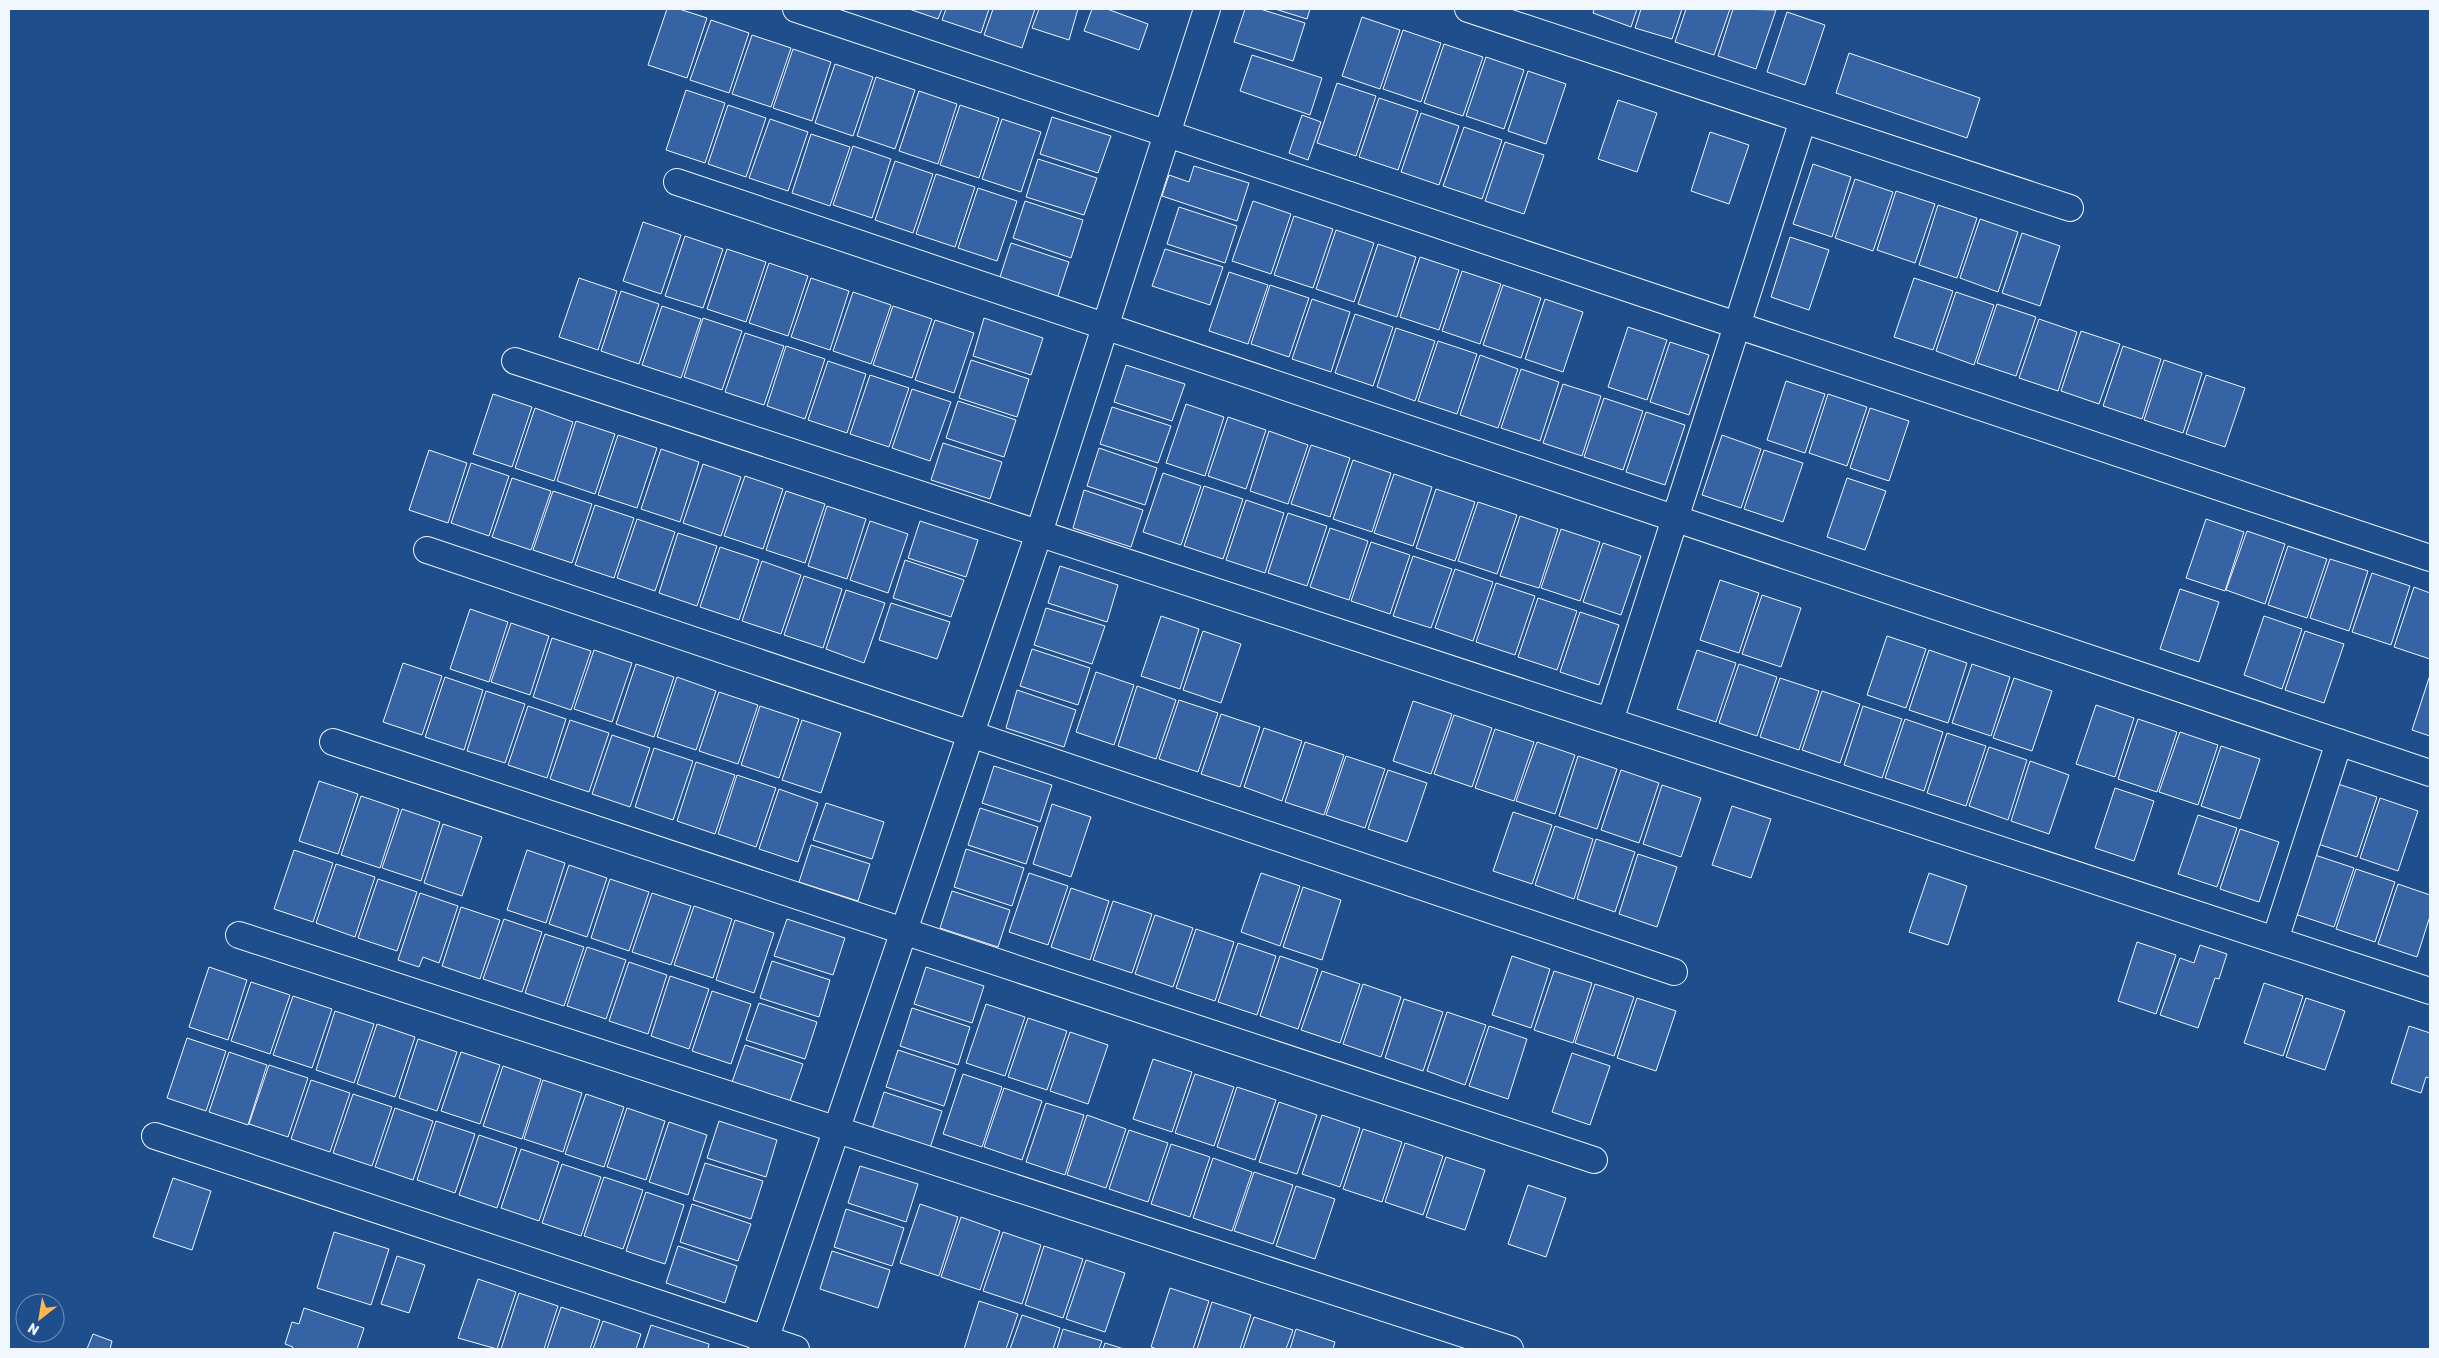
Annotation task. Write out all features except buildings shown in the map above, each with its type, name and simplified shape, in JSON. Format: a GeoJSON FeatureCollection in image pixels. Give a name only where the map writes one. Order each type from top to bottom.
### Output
{"type":"FeatureCollection","features":[{"type":"Feature","properties":{"kind":"street"},"geometry":{"type":"LineString","coordinates":[[796,9],[2430,558]]}},
{"type":"Feature","properties":{"kind":"street"},"geometry":{"type":"LineString","coordinates":[[764,1344],[1039,533],[1207,9]]}},
{"type":"Feature","properties":{"kind":"street"},"geometry":{"type":"LineString","coordinates":[[1468,9],[2070,208]]}},
{"type":"Feature","properties":{"kind":"street"},"geometry":{"type":"LineString","coordinates":[[1610,721],[1803,120]]}},
{"type":"Feature","properties":{"kind":"street"},"geometry":{"type":"LineString","coordinates":[[677,182],[2430,773]]}},
{"type":"Feature","properties":{"kind":"street"},"geometry":{"type":"LineString","coordinates":[[516,361],[2430,991]]}},
{"type":"Feature","properties":{"kind":"street"},"geometry":{"type":"LineString","coordinates":[[427,550],[1674,972]]}},
{"type":"Feature","properties":{"kind":"street"},"geometry":{"type":"LineString","coordinates":[[333,742],[1594,1160]]}},
{"type":"Feature","properties":{"kind":"street"},"geometry":{"type":"LineString","coordinates":[[2275,940],[2339,742]]}},
{"type":"Feature","properties":{"kind":"street"},"geometry":{"type":"LineString","coordinates":[[239,935],[1510,1349]]}},
{"type":"Feature","properties":{"kind":"street"},"geometry":{"type":"LineString","coordinates":[[155,1136],[764,1344],[796,1349]]}}]}
